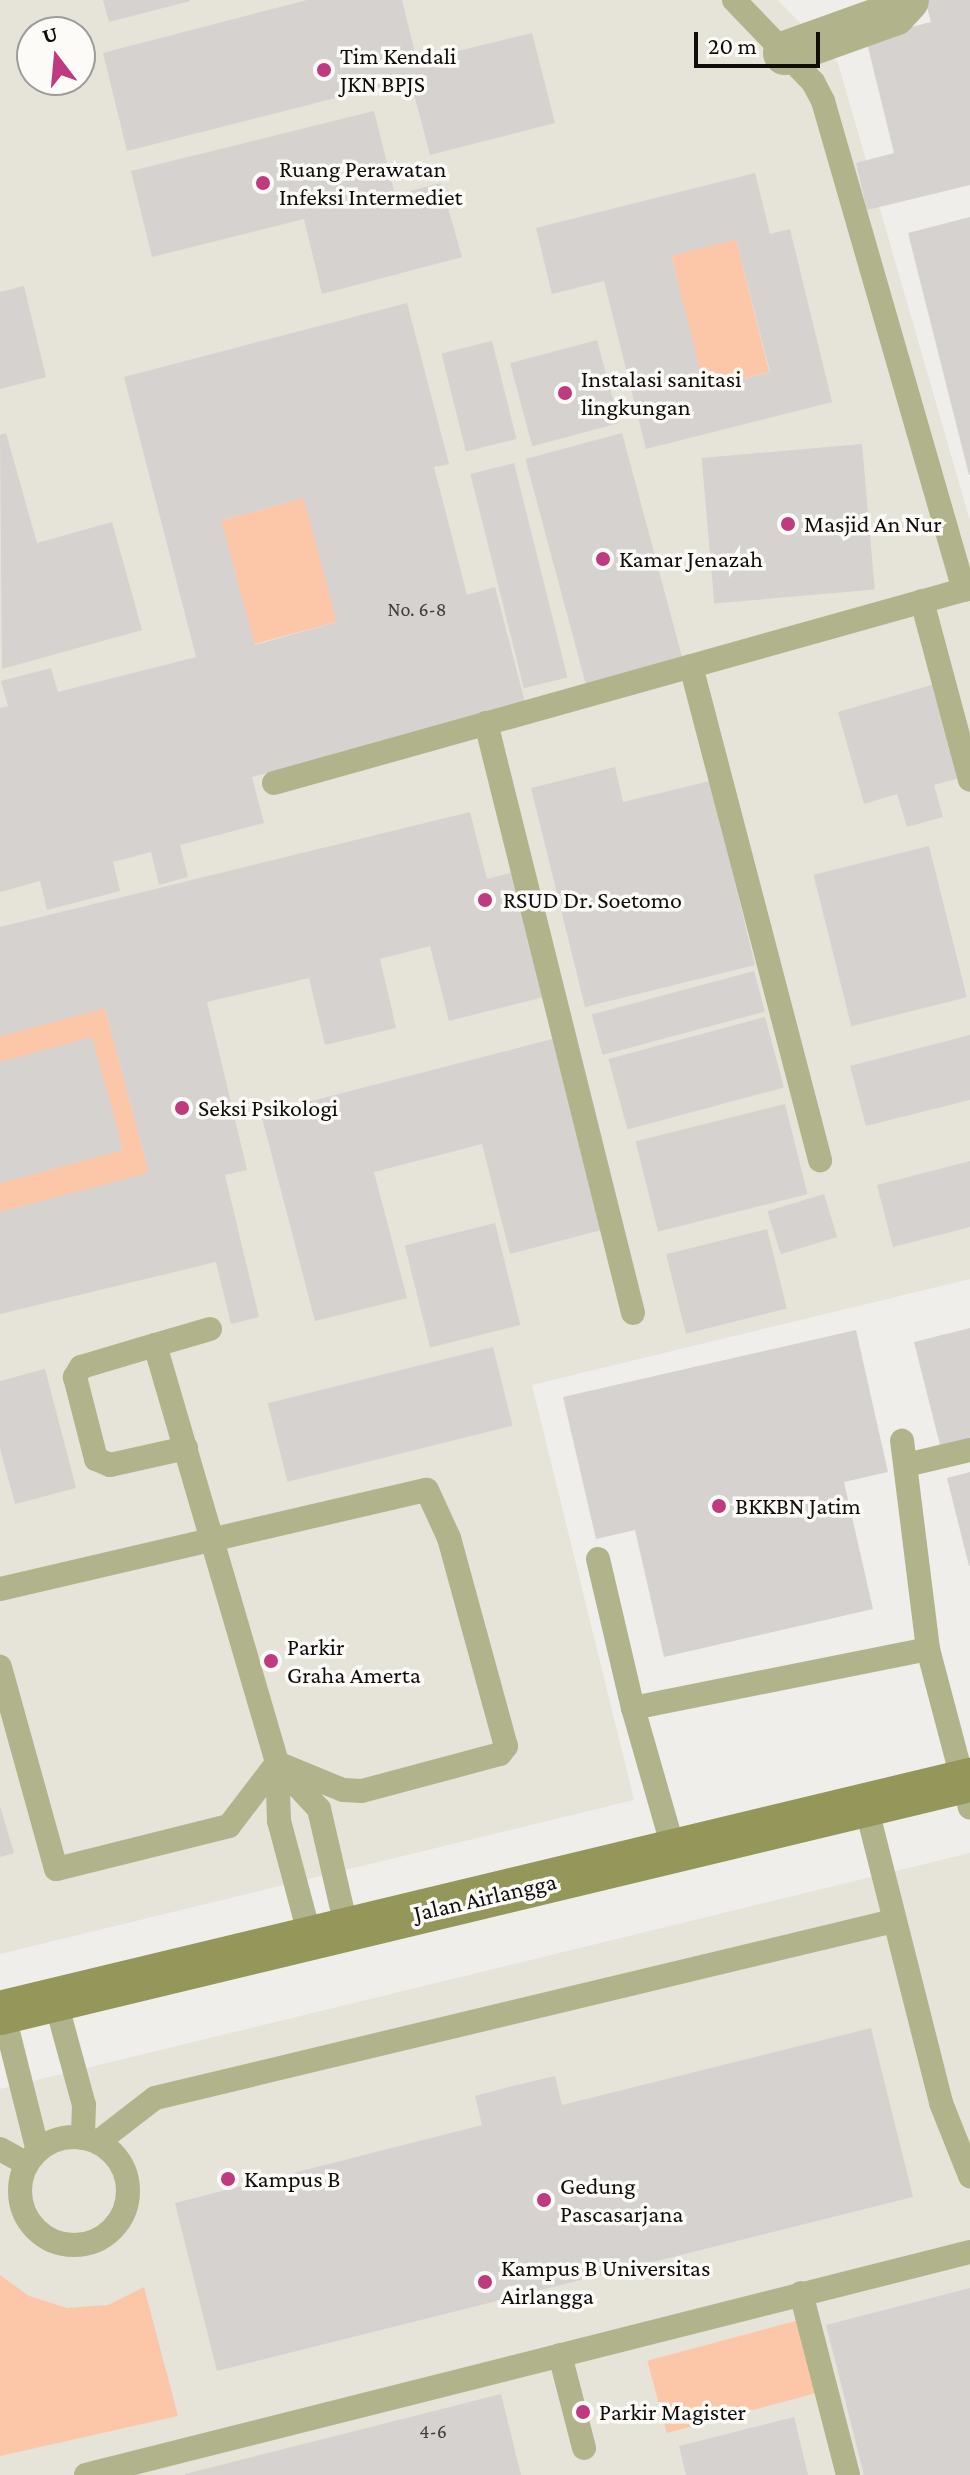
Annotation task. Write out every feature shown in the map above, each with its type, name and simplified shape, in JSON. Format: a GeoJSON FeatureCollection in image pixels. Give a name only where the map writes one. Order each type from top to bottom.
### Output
{"type":"FeatureCollection","features":[{"type":"Feature","properties":{"kind":"main road","name":"Jalan Airlangga"},"geometry":{"type":"LineString","coordinates":[[2,2012],[862,1806],[967,1790]]}},
{"type":"Feature","properties":{"kind":"street"},"geometry":{"type":"LineString","coordinates":[[785,53],[894,14],[907,0]]}},
{"type":"Feature","properties":{"kind":"lane"},"geometry":{"type":"LineString","coordinates":[[274,783],[967,589],[823,101],[785,53],[734,0]]}},
{"type":"Feature","properties":{"kind":"lane"},"geometry":{"type":"LineString","coordinates":[[922,601],[970,780]]}},
{"type":"Feature","properties":{"kind":"lane"},"geometry":{"type":"LineString","coordinates":[[691,666],[820,1160]]}},
{"type":"Feature","properties":{"kind":"lane"},"geometry":{"type":"LineString","coordinates":[[486,723],[633,1313]]}},
{"type":"Feature","properties":{"kind":"lane"},"geometry":{"type":"LineString","coordinates":[[186,1448],[110,1465],[96,1459],[75,1377],[81,1367],[210,1329]]}},
{"type":"Feature","properties":{"kind":"lane"},"geometry":{"type":"LineString","coordinates":[[155,1345],[277,1763],[279,1821],[329,1933]]}},
{"type":"Feature","properties":{"kind":"lane"},"geometry":{"type":"LineString","coordinates":[[902,1441],[928,1649],[967,1790]]}},
{"type":"Feature","properties":{"kind":"lane"},"geometry":{"type":"LineString","coordinates":[[906,1465],[970,1450]]}},
{"type":"Feature","properties":{"kind":"lane"},"geometry":{"type":"LineString","coordinates":[[0,1589],[212,1537],[427,1490],[433,1494],[449,1538],[506,1740],[500,1754],[362,1791],[343,1790],[277,1763]]}},
{"type":"Feature","properties":{"kind":"lane"},"geometry":{"type":"LineString","coordinates":[[598,1559],[633,1708],[674,1851]]}},
{"type":"Feature","properties":{"kind":"lane"},"geometry":{"type":"LineString","coordinates":[[633,1708],[928,1649]]}},
{"type":"Feature","properties":{"kind":"lane"},"geometry":{"type":"LineString","coordinates":[[0,1667],[9,1732],[56,1869],[229,1826],[277,1763]]}},
{"type":"Feature","properties":{"kind":"lane"},"geometry":{"type":"LineString","coordinates":[[277,1763],[319,1809],[329,1933]]}},
{"type":"Feature","properties":{"kind":"lane"},"geometry":{"type":"LineString","coordinates":[[862,1806],[934,2103],[968,2164]]}},
{"type":"Feature","properties":{"kind":"lane"},"geometry":{"type":"LineString","coordinates":[[862,1806],[941,2103],[968,2164]]}},
{"type":"Feature","properties":{"kind":"lane"},"geometry":{"type":"LineString","coordinates":[[0,2149],[32,2158],[59,2140],[91,2140],[155,2098],[889,1922]]}},
{"type":"Feature","properties":{"kind":"lane"},"geometry":{"type":"LineString","coordinates":[[2,2012],[32,2158],[20,2198],[34,2228],[64,2245],[95,2242],[119,2222],[129,2193],[121,2163],[91,2140],[55,1999]]}},
{"type":"Feature","properties":{"kind":"lane"},"geometry":{"type":"LineString","coordinates":[[86,2475],[970,2252]]}},
{"type":"Feature","properties":{"kind":"lane"},"geometry":{"type":"LineString","coordinates":[[801,2293],[848,2475]]}},
{"type":"Feature","properties":{"kind":"lane"},"geometry":{"type":"LineString","coordinates":[[560,2355],[584,2448]]}},
{"type":"Feature","properties":{"kind":"shaded area","name":"RSUD Dr. Soetomo"},"geometry":{"type":"Polygon","coordinates":[[[0,0],[778,0],[838,63],[970,521],[970,1279],[532,1385],[634,1800],[0,1954],[0,0]]]}},
{"type":"Feature","properties":{"kind":"shaded area"},"geometry":{"type":"Polygon","coordinates":[[[736,239],[769,372],[704,388],[671,255],[736,239]]]}},
{"type":"Feature","properties":{"kind":"shaded area"},"geometry":{"type":"Polygon","coordinates":[[[304,498],[337,622],[254,644],[221,520],[304,498]]]}},
{"type":"Feature","properties":{"kind":"shaded area"},"geometry":{"type":"Polygon","coordinates":[[[105,1008],[149,1173],[0,1212],[0,1183],[123,1150],[92,1038],[0,1062],[0,1036],[105,1008]]]}},
{"type":"Feature","properties":{"kind":"shaded area","name":"Kampus B Universitas Airlangga"},"geometry":{"type":"Polygon","coordinates":[[[970,1853],[970,2475],[0,2475],[0,2089],[970,1853]]]}},
{"type":"Feature","properties":{"kind":"shaded area"},"geometry":{"type":"Polygon","coordinates":[[[0,2275],[29,2296],[67,2308],[108,2305],[144,2287],[178,2416],[0,2456],[0,2275]]]}},
{"type":"Feature","properties":{"kind":"shaded area"},"geometry":{"type":"Polygon","coordinates":[[[799,2320],[818,2392],[667,2433],[647,2361],[799,2320]]]}},
{"type":"Feature","properties":{"kind":"building"},"geometry":{"type":"Polygon","coordinates":[[[103,0],[190,0],[190,1],[109,22],[103,0]]]}},
{"type":"Feature","properties":{"kind":"building","name":"Tim Kendali JKN BPJS"},"geometry":{"type":"Polygon","coordinates":[[[307,0],[402,0],[417,61],[532,33],[555,123],[430,155],[410,79],[127,151],[103,53],[307,0]]]}},
{"type":"Feature","properties":{"kind":"building"},"geometry":{"type":"Polygon","coordinates":[[[925,0],[970,0],[970,185],[867,210],[856,163],[894,153],[866,39],[931,22],[925,0]]]}},
{"type":"Feature","properties":{"kind":"building","name":"Ruang Perawatan Infeksi Intermediet"},"geometry":{"type":"Polygon","coordinates":[[[374,111],[395,195],[441,183],[462,257],[322,294],[304,219],[152,257],[131,171],[374,111]]]}},
{"type":"Feature","properties":{"kind":"building"},"geometry":{"type":"Polygon","coordinates":[[[755,173],[770,234],[790,229],[832,402],[646,449],[604,281],[552,294],[536,228],[755,173]],[[736,239],[671,256],[705,389],[770,372],[736,239]]]}},
{"type":"Feature","properties":{"kind":"building"},"geometry":{"type":"Polygon","coordinates":[[[970,217],[970,475],[969,475],[908,233],[970,217]]]}},
{"type":"Feature","properties":{"kind":"building"},"geometry":{"type":"Polygon","coordinates":[[[24,286],[46,377],[0,389],[0,292],[24,286]]]}},
{"type":"Feature","properties":{"kind":"building"},"geometry":{"type":"Polygon","coordinates":[[[407,303],[449,464],[434,467],[467,595],[495,587],[526,706],[252,777],[264,823],[180,845],[188,877],[159,885],[151,852],[113,862],[120,891],[47,910],[40,881],[0,892],[0,708],[8,706],[1,681],[51,668],[58,692],[196,657],[124,377],[407,303]],[[304,498],[221,520],[255,645],[337,622],[304,498]]]}},
{"type":"Feature","properties":{"kind":"building","name":"Instalasi sanitasi lingkungan"},"geometry":{"type":"Polygon","coordinates":[[[597,340],[619,423],[532,446],[510,363],[597,340]]]}},
{"type":"Feature","properties":{"kind":"building"},"geometry":{"type":"Polygon","coordinates":[[[492,341],[516,439],[466,452],[442,354],[492,341]]]}},
{"type":"Feature","properties":{"kind":"building"},"geometry":{"type":"Polygon","coordinates":[[[6,433],[37,543],[112,522],[142,630],[2,669],[0,435],[6,433]]]}},
{"type":"Feature","properties":{"kind":"building","name":"Kamar Jenazah"},"geometry":{"type":"Polygon","coordinates":[[[622,433],[683,661],[586,687],[525,459],[622,433]]]}},
{"type":"Feature","properties":{"kind":"building","name":"Masjid An Nur"},"geometry":{"type":"Polygon","coordinates":[[[862,444],[875,589],[714,603],[702,458],[862,444]]]}},
{"type":"Feature","properties":{"kind":"building"},"geometry":{"type":"Polygon","coordinates":[[[514,463],[567,677],[524,688],[470,474],[514,463]]]}},
{"type":"Feature","properties":{"kind":"building"},"geometry":{"type":"Polygon","coordinates":[[[935,684],[963,777],[934,785],[943,817],[907,827],[897,794],[864,804],[838,712],[935,684]]]}},
{"type":"Feature","properties":{"kind":"building"},"geometry":{"type":"Polygon","coordinates":[[[615,767],[623,802],[710,781],[755,965],[585,1007],[531,788],[615,767]]]}},
{"type":"Feature","properties":{"kind":"building","name":"Seksi Psikologi"},"geometry":{"type":"Polygon","coordinates":[[[470,812],[487,879],[514,872],[544,997],[449,1021],[430,946],[380,959],[396,1028],[325,1045],[309,978],[207,1002],[247,1170],[225,1175],[259,1317],[231,1324],[216,1262],[0,1314],[0,1212],[149,1173],[105,1008],[0,1036],[0,927],[470,812]]]}},
{"type":"Feature","properties":{"kind":"building"},"geometry":{"type":"Polygon","coordinates":[[[929,846],[967,997],[851,1026],[814,875],[929,846]]]}},
{"type":"Feature","properties":{"kind":"building"},"geometry":{"type":"Polygon","coordinates":[[[754,971],[765,1012],[603,1055],[592,1014],[754,971]]]}},
{"type":"Feature","properties":{"kind":"building"},"geometry":{"type":"Polygon","coordinates":[[[765,1017],[784,1088],[627,1129],[609,1059],[765,1017]]]}},
{"type":"Feature","properties":{"kind":"building"},"geometry":{"type":"Polygon","coordinates":[[[970,1035],[970,1100],[866,1126],[850,1066],[970,1035]]]}},
{"type":"Feature","properties":{"kind":"building"},"geometry":{"type":"Polygon","coordinates":[[[92,1037],[123,1150],[0,1183],[0,1062],[92,1037]]]}},
{"type":"Feature","properties":{"kind":"building"},"geometry":{"type":"Polygon","coordinates":[[[560,1037],[609,1228],[510,1254],[482,1144],[374,1172],[407,1298],[315,1321],[261,1114],[560,1037]]]}},
{"type":"Feature","properties":{"kind":"building"},"geometry":{"type":"Polygon","coordinates":[[[785,1104],[807,1194],[658,1231],[636,1141],[785,1104]]]}},
{"type":"Feature","properties":{"kind":"building"},"geometry":{"type":"Polygon","coordinates":[[[970,1161],[970,1227],[893,1247],[877,1185],[970,1161]]]}},
{"type":"Feature","properties":{"kind":"building"},"geometry":{"type":"Polygon","coordinates":[[[824,1194],[837,1237],[781,1254],[768,1211],[824,1194]]]}},
{"type":"Feature","properties":{"kind":"building"},"geometry":{"type":"Polygon","coordinates":[[[495,1223],[520,1325],[430,1347],[405,1245],[495,1223]]]}},
{"type":"Feature","properties":{"kind":"building"},"geometry":{"type":"Polygon","coordinates":[[[767,1229],[787,1309],[686,1334],[666,1254],[767,1229]]]}},
{"type":"Feature","properties":{"kind":"building"},"geometry":{"type":"Polygon","coordinates":[[[970,1328],[970,1442],[941,1449],[914,1342],[970,1328]]]}},
{"type":"Feature","properties":{"kind":"building","name":"BKKBN Jatim"},"geometry":{"type":"Polygon","coordinates":[[[856,1330],[888,1472],[844,1482],[873,1609],[664,1657],[635,1530],[596,1539],[563,1397],[856,1330]]]}},
{"type":"Feature","properties":{"kind":"building"},"geometry":{"type":"Polygon","coordinates":[[[493,1347],[513,1426],[287,1482],[268,1403],[493,1347]]]}},
{"type":"Feature","properties":{"kind":"building"},"geometry":{"type":"Polygon","coordinates":[[[45,1369],[76,1488],[15,1504],[0,1448],[0,1381],[45,1369]]]}},
{"type":"Feature","properties":{"kind":"building"},"geometry":{"type":"Polygon","coordinates":[[[970,1472],[970,1566],[969,1566],[947,1478],[970,1472]]]}},
{"type":"Feature","properties":{"kind":"building"},"geometry":{"type":"Polygon","coordinates":[[[0,1806],[14,1853],[0,1857],[0,1806]]]}},
{"type":"Feature","properties":{"kind":"building","name":"Gedung Pascasarjana"},"geometry":{"type":"Polygon","coordinates":[[[871,2028],[913,2197],[217,2371],[175,2203],[482,2125],[475,2096],[517,2085],[555,2076],[562,2105],[871,2028]]]}},
{"type":"Feature","properties":{"kind":"building"},"geometry":{"type":"Polygon","coordinates":[[[970,2288],[970,2475],[864,2475],[826,2325],[970,2288]]]}},
{"type":"Feature","properties":{"kind":"building"},"geometry":{"type":"Polygon","coordinates":[[[501,2394],[521,2475],[185,2475],[185,2474],[501,2394]]]}},
{"type":"Feature","properties":{"kind":"building"},"geometry":{"type":"Polygon","coordinates":[[[794,2417],[808,2475],[686,2475],[679,2446],[794,2417]]]}},
{"type":"Feature","properties":{"kind":"place","name":"Tim Kendali JKN BPJS"},"geometry":{"type":"Point","coordinates":[324,70]}},
{"type":"Feature","properties":{"kind":"place","name":"Ruang Perawatan Infeksi Intermediet"},"geometry":{"type":"Point","coordinates":[263,183]}},
{"type":"Feature","properties":{"kind":"place","name":"Instalasi sanitasi lingkungan"},"geometry":{"type":"Point","coordinates":[565,393]}},
{"type":"Feature","properties":{"kind":"place","name":"Masjid An Nur"},"geometry":{"type":"Point","coordinates":[788,524]}},
{"type":"Feature","properties":{"kind":"place","name":"Kamar Jenazah"},"geometry":{"type":"Point","coordinates":[603,559]}},
{"type":"Feature","properties":{"kind":"place","name":"RSUD Dr. Soetomo"},"geometry":{"type":"Point","coordinates":[485,900]}},
{"type":"Feature","properties":{"kind":"place","name":"Seksi Psikologi"},"geometry":{"type":"Point","coordinates":[182,1108]}},
{"type":"Feature","properties":{"kind":"place","name":"BKKBN Jatim"},"geometry":{"type":"Point","coordinates":[719,1506]}},
{"type":"Feature","properties":{"kind":"place","name":"Parkir Graha Amerta"},"geometry":{"type":"Point","coordinates":[271,1661]}},
{"type":"Feature","properties":{"kind":"place","name":"Kampus B"},"geometry":{"type":"Point","coordinates":[228,2179]}},
{"type":"Feature","properties":{"kind":"place","name":"Gedung Pascasarjana"},"geometry":{"type":"Point","coordinates":[544,2200]}},
{"type":"Feature","properties":{"kind":"place","name":"Kampus B Universitas Airlangga"},"geometry":{"type":"Point","coordinates":[485,2282]}},
{"type":"Feature","properties":{"kind":"place","name":"Parkir Magister"},"geometry":{"type":"Point","coordinates":[583,2412]}}]}
